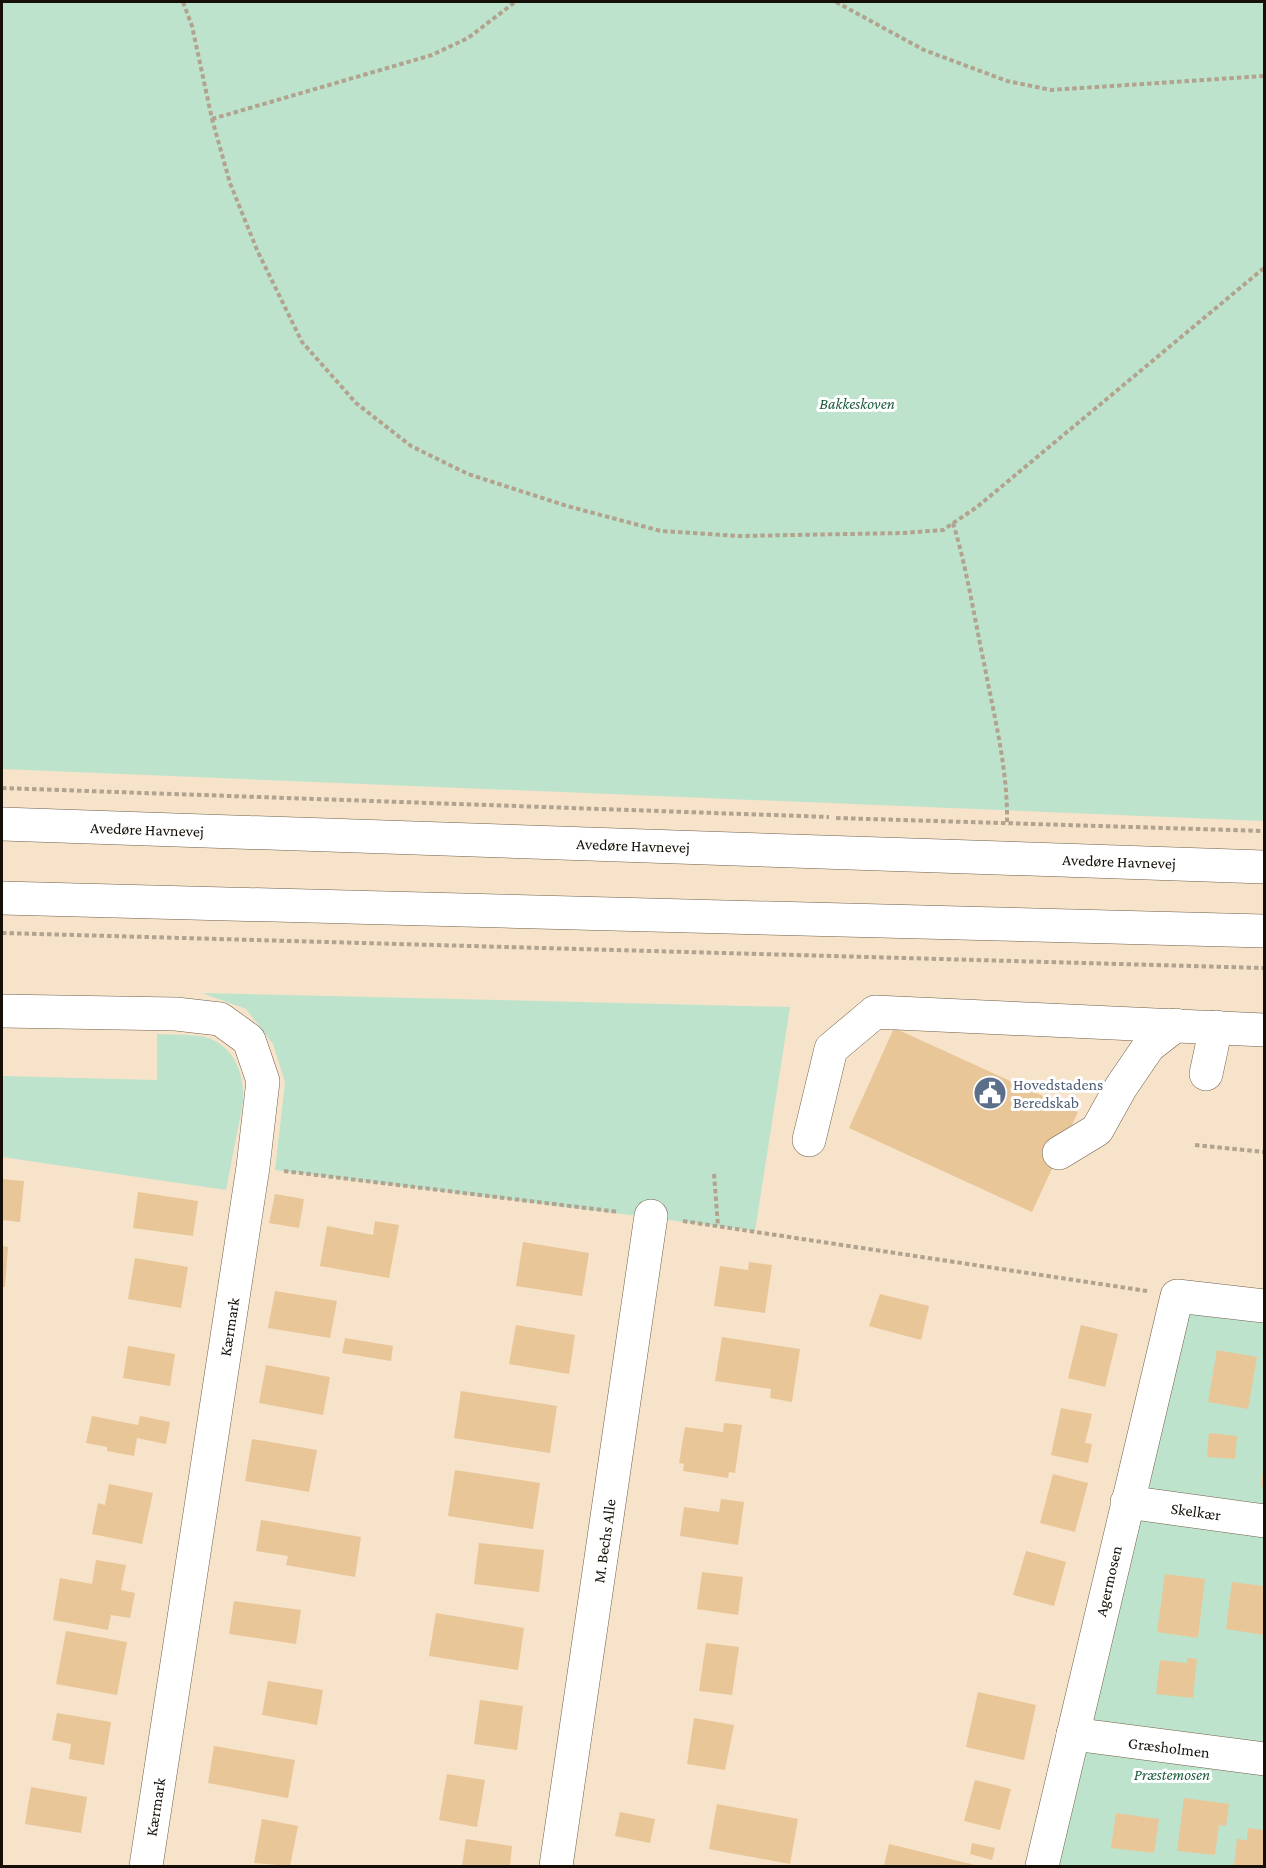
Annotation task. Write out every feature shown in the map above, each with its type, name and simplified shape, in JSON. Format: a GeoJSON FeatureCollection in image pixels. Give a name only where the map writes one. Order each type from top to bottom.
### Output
{"type":"FeatureCollection","features":[{"type":"Feature","properties":{"kind":"street","name":"Avedøre Havnevej"},"geometry":{"type":"LineString","coordinates":[[2,824],[1264,867]]}},
{"type":"Feature","properties":{"kind":"street"},"geometry":{"type":"LineString","coordinates":[[2,898],[1264,931]]}},
{"type":"Feature","properties":{"kind":"street","name":"Kærmark"},"geometry":{"type":"LineString","coordinates":[[2,1011],[176,1014],[220,1019],[249,1040],[262,1081],[253,1167],[146,1866]]}},
{"type":"Feature","properties":{"kind":"street"},"geometry":{"type":"LineString","coordinates":[[809,1140],[831,1049],[875,1012],[1264,1030]]}},
{"type":"Feature","properties":{"kind":"street"},"geometry":{"type":"LineString","coordinates":[[1059,1153],[1097,1130],[1120,1087],[1149,1046],[1176,1026]]}},
{"type":"Feature","properties":{"kind":"street"},"geometry":{"type":"LineString","coordinates":[[1206,1074],[1216,1027]]}},
{"type":"Feature","properties":{"kind":"street","name":"M. Bechs Alle"},"geometry":{"type":"LineString","coordinates":[[556,1866],[651,1216]]}},
{"type":"Feature","properties":{"kind":"street"},"geometry":{"type":"LineString","coordinates":[[1177,1296],[1264,1306]]}},
{"type":"Feature","properties":{"kind":"street","name":"Agermosen"},"geometry":{"type":"LineString","coordinates":[[1042,1866],[1177,1296]]}},
{"type":"Feature","properties":{"kind":"street","name":"Skelkær"},"geometry":{"type":"LineString","coordinates":[[1127,1502],[1264,1521]]}},
{"type":"Feature","properties":{"kind":"street","name":"Græsholmen"},"geometry":{"type":"LineString","coordinates":[[1073,1734],[1264,1759]]}},
{"type":"Feature","properties":{"kind":"path"},"geometry":{"type":"LineString","coordinates":[[183,2],[192,26],[212,118],[230,183],[257,250],[302,342],[356,403],[411,446],[468,474],[567,506],[661,531],[739,536],[903,533],[943,530],[977,507],[1264,268]]}},
{"type":"Feature","properties":{"kind":"path"},"geometry":{"type":"LineString","coordinates":[[212,118],[432,55],[468,38],[515,2]]}},
{"type":"Feature","properties":{"kind":"path"},"geometry":{"type":"LineString","coordinates":[[836,2],[924,50],[1007,81],[1051,90],[1264,76]]}},
{"type":"Feature","properties":{"kind":"path"},"geometry":{"type":"LineString","coordinates":[[953,523],[964,558],[1008,792],[1007,823]]}},
{"type":"Feature","properties":{"kind":"path"},"geometry":{"type":"LineString","coordinates":[[2,788],[1264,831]]}},
{"type":"Feature","properties":{"kind":"path"},"geometry":{"type":"LineString","coordinates":[[2,933],[1264,968]]}},
{"type":"Feature","properties":{"kind":"path"},"geometry":{"type":"LineString","coordinates":[[1195,1145],[1264,1152]]}},
{"type":"Feature","properties":{"kind":"path"},"geometry":{"type":"LineString","coordinates":[[253,1167],[651,1216],[1177,1296]]}},
{"type":"Feature","properties":{"kind":"path"},"geometry":{"type":"LineString","coordinates":[[714,1174],[718,1226]]}},
{"type":"Feature","properties":{"kind":"green space","name":"Bakkeskoven"},"geometry":{"type":"Polygon","coordinates":[[[2,2],[1264,2],[1264,821],[2,769],[2,2]]]}},
{"type":"Feature","properties":{"kind":"green space"},"geometry":{"type":"Polygon","coordinates":[[[202,993],[790,1007],[755,1231],[275,1170],[285,1082],[273,1044],[246,1009],[202,993]]]}},
{"type":"Feature","properties":{"kind":"green space"},"geometry":{"type":"Polygon","coordinates":[[[157,1034],[205,1037],[215,1041],[231,1054],[240,1072],[243,1102],[226,1190],[2,1157],[2,1076],[157,1080],[157,1034]]]}},
{"type":"Feature","properties":{"kind":"green space","name":"Præstemosen"},"geometry":{"type":"Polygon","coordinates":[[[1191,1310],[1264,1318],[1264,1866],[1054,1866],[1191,1310]]]}},
{"type":"Feature","properties":{"kind":"building"},"geometry":{"type":"Polygon","coordinates":[[[894,1028],[1078,1112],[1032,1212],[849,1128],[894,1028]]]}},
{"type":"Feature","properties":{"kind":"building"},"geometry":{"type":"Polygon","coordinates":[[[2,1179],[24,1181],[20,1222],[2,1220],[2,1179]]]}},
{"type":"Feature","properties":{"kind":"building"},"geometry":{"type":"Polygon","coordinates":[[[138,1192],[198,1201],[193,1236],[133,1228],[138,1192]]]}},
{"type":"Feature","properties":{"kind":"building"},"geometry":{"type":"Polygon","coordinates":[[[275,1194],[304,1199],[299,1228],[269,1223],[275,1194]]]}},
{"type":"Feature","properties":{"kind":"building"},"geometry":{"type":"Polygon","coordinates":[[[375,1221],[399,1225],[389,1278],[320,1266],[327,1226],[373,1235],[375,1221]]]}},
{"type":"Feature","properties":{"kind":"building"},"geometry":{"type":"Polygon","coordinates":[[[523,1242],[589,1253],[582,1296],[516,1286],[523,1242]]]}},
{"type":"Feature","properties":{"kind":"building"},"geometry":{"type":"Polygon","coordinates":[[[2,1246],[8,1247],[5,1287],[2,1287],[2,1246]]]}},
{"type":"Feature","properties":{"kind":"building"},"geometry":{"type":"Polygon","coordinates":[[[135,1258],[188,1267],[181,1308],[128,1299],[135,1258]]]}},
{"type":"Feature","properties":{"kind":"building"},"geometry":{"type":"Polygon","coordinates":[[[749,1262],[772,1265],[765,1313],[714,1306],[720,1266],[748,1270],[749,1262]]]}},
{"type":"Feature","properties":{"kind":"building"},"geometry":{"type":"Polygon","coordinates":[[[275,1291],[337,1301],[330,1338],[268,1328],[275,1291]]]}},
{"type":"Feature","properties":{"kind":"building"},"geometry":{"type":"Polygon","coordinates":[[[880,1294],[929,1306],[921,1340],[869,1326],[880,1294]]]}},
{"type":"Feature","properties":{"kind":"building"},"geometry":{"type":"Polygon","coordinates":[[[516,1325],[575,1335],[569,1374],[509,1364],[516,1325]]]}},
{"type":"Feature","properties":{"kind":"building"},"geometry":{"type":"Polygon","coordinates":[[[1081,1325],[1118,1334],[1105,1387],[1068,1378],[1081,1325]]]}},
{"type":"Feature","properties":{"kind":"building"},"geometry":{"type":"Polygon","coordinates":[[[722,1337],[800,1349],[792,1402],[770,1398],[771,1389],[715,1381],[722,1337]]]}},
{"type":"Feature","properties":{"kind":"building"},"geometry":{"type":"Polygon","coordinates":[[[345,1338],[393,1346],[391,1361],[342,1353],[345,1338]]]}},
{"type":"Feature","properties":{"kind":"building"},"geometry":{"type":"Polygon","coordinates":[[[128,1346],[175,1354],[170,1386],[123,1378],[128,1346]]]}},
{"type":"Feature","properties":{"kind":"building"},"geometry":{"type":"Polygon","coordinates":[[[1217,1350],[1257,1357],[1248,1409],[1208,1402],[1217,1350]]]}},
{"type":"Feature","properties":{"kind":"building"},"geometry":{"type":"Polygon","coordinates":[[[266,1365],[330,1377],[323,1415],[259,1403],[266,1365]]]}},
{"type":"Feature","properties":{"kind":"building"},"geometry":{"type":"Polygon","coordinates":[[[461,1391],[557,1406],[550,1453],[454,1438],[461,1391]]]}},
{"type":"Feature","properties":{"kind":"building"},"geometry":{"type":"Polygon","coordinates":[[[1061,1408],[1092,1414],[1085,1443],[1092,1444],[1088,1463],[1051,1455],[1061,1408]]]}},
{"type":"Feature","properties":{"kind":"building"},"geometry":{"type":"Polygon","coordinates":[[[92,1416],[138,1425],[140,1416],[170,1422],[166,1444],[137,1438],[134,1456],[107,1451],[107,1447],[86,1443],[92,1416]]]}},
{"type":"Feature","properties":{"kind":"building"},"geometry":{"type":"Polygon","coordinates":[[[724,1423],[742,1425],[735,1473],[729,1472],[728,1478],[683,1471],[684,1464],[679,1463],[685,1427],[723,1432],[724,1423]]]}},
{"type":"Feature","properties":{"kind":"building"},"geometry":{"type":"Polygon","coordinates":[[[1209,1433],[1237,1436],[1235,1459],[1207,1457],[1209,1433]]]}},
{"type":"Feature","properties":{"kind":"building"},"geometry":{"type":"Polygon","coordinates":[[[252,1439],[317,1450],[309,1492],[245,1481],[252,1439]]]}},
{"type":"Feature","properties":{"kind":"building"},"geometry":{"type":"Polygon","coordinates":[[[455,1470],[540,1483],[533,1529],[448,1516],[455,1470]]]}},
{"type":"Feature","properties":{"kind":"building"},"geometry":{"type":"Polygon","coordinates":[[[1263,1470],[1264,1487],[1261,1487],[1263,1470]]]}},
{"type":"Feature","properties":{"kind":"building"},"geometry":{"type":"Polygon","coordinates":[[[1053,1474],[1088,1483],[1075,1532],[1040,1523],[1053,1474]]]}},
{"type":"Feature","properties":{"kind":"building"},"geometry":{"type":"Polygon","coordinates":[[[109,1484],[153,1493],[142,1544],[92,1534],[98,1503],[105,1505],[109,1484]]]}},
{"type":"Feature","properties":{"kind":"building"},"geometry":{"type":"Polygon","coordinates":[[[721,1499],[744,1502],[738,1545],[680,1536],[684,1507],[719,1512],[721,1499]]]}},
{"type":"Feature","properties":{"kind":"building"},"geometry":{"type":"Polygon","coordinates":[[[261,1520],[361,1537],[355,1577],[286,1565],[288,1556],[256,1551],[261,1520]]]}},
{"type":"Feature","properties":{"kind":"building"},"geometry":{"type":"Polygon","coordinates":[[[479,1543],[544,1550],[539,1592],[474,1584],[479,1543]]]}},
{"type":"Feature","properties":{"kind":"building"},"geometry":{"type":"Polygon","coordinates":[[[1026,1551],[1066,1562],[1054,1606],[1013,1595],[1026,1551]]]}},
{"type":"Feature","properties":{"kind":"building"},"geometry":{"type":"Polygon","coordinates":[[[96,1560],[126,1565],[121,1590],[135,1593],[130,1618],[111,1615],[108,1630],[53,1620],[60,1578],[92,1584],[96,1560]]]}},
{"type":"Feature","properties":{"kind":"building"},"geometry":{"type":"Polygon","coordinates":[[[702,1572],[743,1577],[738,1615],[697,1609],[702,1572]]]}},
{"type":"Feature","properties":{"kind":"building"},"geometry":{"type":"Polygon","coordinates":[[[1165,1574],[1205,1579],[1198,1638],[1157,1632],[1165,1574]]]}},
{"type":"Feature","properties":{"kind":"building"},"geometry":{"type":"Polygon","coordinates":[[[1232,1582],[1264,1586],[1264,1635],[1226,1629],[1232,1582]]]}},
{"type":"Feature","properties":{"kind":"building"},"geometry":{"type":"Polygon","coordinates":[[[234,1601],[301,1610],[296,1644],[229,1634],[234,1601]]]}},
{"type":"Feature","properties":{"kind":"building"},"geometry":{"type":"Polygon","coordinates":[[[436,1613],[524,1628],[518,1670],[429,1656],[436,1613]]]}},
{"type":"Feature","properties":{"kind":"building"},"geometry":{"type":"Polygon","coordinates":[[[66,1631],[127,1642],[117,1695],[56,1684],[66,1631]]]}},
{"type":"Feature","properties":{"kind":"building"},"geometry":{"type":"Polygon","coordinates":[[[706,1643],[739,1647],[732,1695],[699,1691],[706,1643]]]}},
{"type":"Feature","properties":{"kind":"building"},"geometry":{"type":"Polygon","coordinates":[[[1187,1658],[1197,1659],[1193,1698],[1156,1694],[1160,1660],[1187,1663],[1187,1658]]]}},
{"type":"Feature","properties":{"kind":"building"},"geometry":{"type":"Polygon","coordinates":[[[268,1681],[323,1690],[317,1725],[262,1715],[268,1681]]]}},
{"type":"Feature","properties":{"kind":"building"},"geometry":{"type":"Polygon","coordinates":[[[978,1692],[1036,1705],[1024,1760],[966,1747],[978,1692]]]}},
{"type":"Feature","properties":{"kind":"building"},"geometry":{"type":"Polygon","coordinates":[[[480,1700],[523,1706],[517,1750],[474,1744],[480,1700]]]}},
{"type":"Feature","properties":{"kind":"building"},"geometry":{"type":"Polygon","coordinates":[[[57,1713],[111,1722],[104,1765],[69,1759],[71,1744],[52,1740],[57,1713]]]}},
{"type":"Feature","properties":{"kind":"building"},"geometry":{"type":"Polygon","coordinates":[[[694,1718],[734,1725],[725,1770],[687,1764],[694,1718]]]}},
{"type":"Feature","properties":{"kind":"building"},"geometry":{"type":"Polygon","coordinates":[[[214,1746],[295,1760],[288,1798],[208,1783],[214,1746]]]}},
{"type":"Feature","properties":{"kind":"building"},"geometry":{"type":"Polygon","coordinates":[[[447,1774],[485,1780],[477,1827],[439,1820],[447,1774]]]}},
{"type":"Feature","properties":{"kind":"building"},"geometry":{"type":"Polygon","coordinates":[[[975,1780],[1011,1789],[1000,1830],[964,1821],[975,1780]]]}},
{"type":"Feature","properties":{"kind":"building"},"geometry":{"type":"Polygon","coordinates":[[[31,1787],[87,1797],[81,1833],[25,1824],[31,1787]]]}},
{"type":"Feature","properties":{"kind":"building"},"geometry":{"type":"Polygon","coordinates":[[[1184,1798],[1229,1804],[1226,1826],[1219,1825],[1215,1855],[1177,1851],[1184,1798]]]}},
{"type":"Feature","properties":{"kind":"building"},"geometry":{"type":"Polygon","coordinates":[[[717,1804],[798,1819],[790,1864],[709,1849],[717,1804]]]}},
{"type":"Feature","properties":{"kind":"building"},"geometry":{"type":"Polygon","coordinates":[[[620,1812],[655,1819],[650,1843],[615,1836],[620,1812]]]}},
{"type":"Feature","properties":{"kind":"building"},"geometry":{"type":"Polygon","coordinates":[[[1116,1813],[1159,1819],[1154,1853],[1111,1848],[1116,1813]]]}},
{"type":"Feature","properties":{"kind":"building"},"geometry":{"type":"Polygon","coordinates":[[[262,1819],[298,1826],[290,1866],[254,1863],[262,1819]]]}},
{"type":"Feature","properties":{"kind":"building"},"geometry":{"type":"Polygon","coordinates":[[[1248,1828],[1264,1830],[1264,1866],[1234,1866],[1237,1839],[1247,1840],[1248,1828]]]}},
{"type":"Feature","properties":{"kind":"building"},"geometry":{"type":"Polygon","coordinates":[[[466,1839],[512,1846],[510,1866],[462,1866],[466,1839]]]}},
{"type":"Feature","properties":{"kind":"building"},"geometry":{"type":"Polygon","coordinates":[[[972,1843],[995,1848],[992,1860],[970,1854],[972,1843]]]}},
{"type":"Feature","properties":{"kind":"building"},"geometry":{"type":"Polygon","coordinates":[[[889,1844],[979,1866],[884,1866],[889,1844]]]}},
{"type":"Feature","properties":{"kind":"place","name":"Hovedstadens Beredskab"},"geometry":{"type":"Point","coordinates":[990,1093]}}]}
